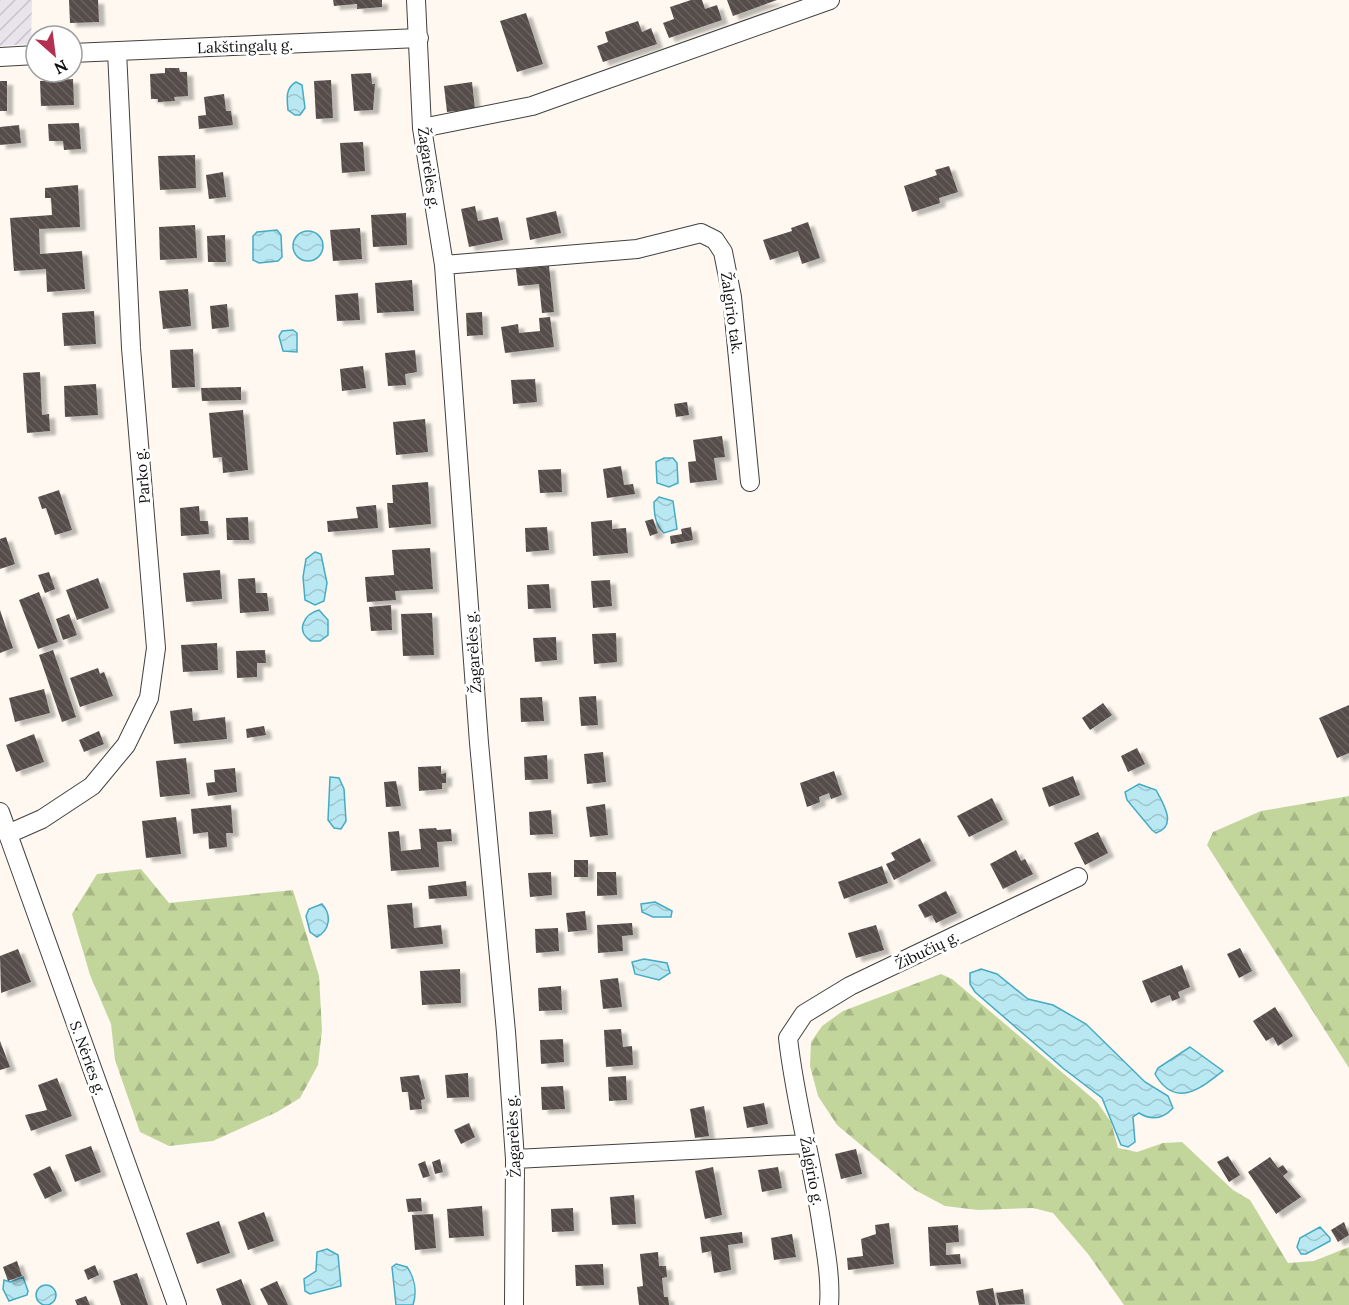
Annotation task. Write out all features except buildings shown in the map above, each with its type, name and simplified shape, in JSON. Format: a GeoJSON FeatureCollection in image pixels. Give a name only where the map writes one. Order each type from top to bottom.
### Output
{"type":"FeatureCollection","features":[{"type":"Feature","properties":{"kind":"street","name":"Žagarėlės g."},"geometry":{"type":"LineString","coordinates":[[416,0],[422,128],[444,265],[479,743],[506,1032],[515,1159],[514,1305]]}},
{"type":"Feature","properties":{"kind":"street"},"geometry":{"type":"LineString","coordinates":[[422,128],[532,106],[830,0]]}},
{"type":"Feature","properties":{"kind":"street","name":"Lakštingalų g."},"geometry":{"type":"LineString","coordinates":[[84,52],[418,38]]}},
{"type":"Feature","properties":{"kind":"street","name":"Parko g."},"geometry":{"type":"LineString","coordinates":[[8,834],[42,819],[92,786],[126,745],[150,698],[156,648],[132,348],[117,51]]}},
{"type":"Feature","properties":{"kind":"street"},"geometry":{"type":"LineString","coordinates":[[0,57],[24,56]]}},
{"type":"Feature","properties":{"kind":"street","name":"Žalgirio tak."},"geometry":{"type":"LineString","coordinates":[[444,265],[637,249],[701,233],[715,240],[723,252],[732,297],[750,482]]}},
{"type":"Feature","properties":{"kind":"street","name":"S. Nėries g."},"geometry":{"type":"LineString","coordinates":[[0,812],[177,1305]]}},
{"type":"Feature","properties":{"kind":"street","name":"Žibučių g."},"geometry":{"type":"LineString","coordinates":[[788,1038],[804,1014],[850,986],[1078,878]]}},
{"type":"Feature","properties":{"kind":"street","name":"Žalgirio g."},"geometry":{"type":"LineString","coordinates":[[788,1038],[792,1077],[807,1144],[828,1267],[829,1305]]}},
{"type":"Feature","properties":{"kind":"street"},"geometry":{"type":"LineString","coordinates":[[515,1159],[807,1144]]}},
{"type":"Feature","properties":{"kind":"shaded area"},"geometry":{"type":"Polygon","coordinates":[[[0,0],[32,0],[31,24],[24,24],[24,44],[0,46],[0,0]]]}},
{"type":"Feature","properties":{"kind":"green space"},"geometry":{"type":"Polygon","coordinates":[[[1349,796],[1349,1068],[1207,845],[1213,832],[1261,811],[1349,796]]]}},
{"type":"Feature","properties":{"kind":"green space"},"geometry":{"type":"Polygon","coordinates":[[[141,869],[169,903],[293,890],[319,976],[322,1030],[318,1065],[300,1098],[277,1112],[213,1141],[169,1146],[140,1132],[115,1060],[111,1024],[90,975],[72,914],[97,874],[141,869]]]}},
{"type":"Feature","properties":{"kind":"green space"},"geometry":{"type":"Polygon","coordinates":[[[941,974],[952,979],[1097,1102],[1111,1122],[1118,1148],[1137,1152],[1163,1143],[1182,1142],[1233,1190],[1250,1200],[1288,1263],[1314,1261],[1349,1247],[1349,1305],[1124,1305],[1088,1254],[1053,1213],[1033,1208],[978,1210],[945,1206],[915,1190],[837,1125],[818,1096],[810,1066],[811,1042],[822,1026],[843,1011],[941,974]]]}},
{"type":"Feature","properties":{"kind":"water"},"geometry":{"type":"Polygon","coordinates":[[[296,82],[302,85],[305,108],[300,115],[295,115],[288,110],[288,91],[296,82]]]}},
{"type":"Feature","properties":{"kind":"water"},"geometry":{"type":"Polygon","coordinates":[[[277,230],[281,235],[282,257],[278,261],[259,263],[253,260],[253,236],[257,232],[277,230]]]}},
{"type":"Feature","properties":{"kind":"water"},"geometry":{"type":"Polygon","coordinates":[[[308,231],[314,232],[322,240],[322,252],[314,260],[308,261],[302,260],[294,252],[293,246],[294,240],[302,232],[308,231]]]}},
{"type":"Feature","properties":{"kind":"water"},"geometry":{"type":"Polygon","coordinates":[[[293,330],[297,333],[297,352],[283,351],[279,336],[282,331],[293,330]]]}},
{"type":"Feature","properties":{"kind":"water"},"geometry":{"type":"Polygon","coordinates":[[[664,458],[673,458],[677,463],[678,483],[669,487],[657,483],[656,462],[664,458]]]}},
{"type":"Feature","properties":{"kind":"water"},"geometry":{"type":"Polygon","coordinates":[[[659,497],[673,501],[677,529],[664,533],[657,523],[654,502],[659,497]]]}},
{"type":"Feature","properties":{"kind":"water"},"geometry":{"type":"Polygon","coordinates":[[[315,552],[321,554],[327,583],[324,601],[315,605],[305,600],[303,577],[306,559],[315,552]]]}},
{"type":"Feature","properties":{"kind":"water"},"geometry":{"type":"Polygon","coordinates":[[[319,610],[328,620],[328,635],[320,641],[311,641],[303,632],[303,623],[309,615],[319,610]]]}},
{"type":"Feature","properties":{"kind":"water"},"geometry":{"type":"Polygon","coordinates":[[[330,777],[339,778],[344,789],[346,821],[341,829],[334,828],[328,820],[330,777]]]}},
{"type":"Feature","properties":{"kind":"water"},"geometry":{"type":"Polygon","coordinates":[[[1139,784],[1156,790],[1165,807],[1168,820],[1163,830],[1156,833],[1152,830],[1127,800],[1125,792],[1139,784]]]}},
{"type":"Feature","properties":{"kind":"water"},"geometry":{"type":"Polygon","coordinates":[[[655,902],[672,911],[671,917],[653,917],[642,912],[641,904],[655,902]]]}},
{"type":"Feature","properties":{"kind":"water"},"geometry":{"type":"Polygon","coordinates":[[[322,904],[327,913],[328,922],[325,930],[317,937],[310,932],[306,916],[309,909],[322,904]]]}},
{"type":"Feature","properties":{"kind":"water"},"geometry":{"type":"Polygon","coordinates":[[[644,959],[667,963],[670,973],[659,980],[635,974],[632,962],[644,959]]]}},
{"type":"Feature","properties":{"kind":"water"},"geometry":{"type":"Polygon","coordinates":[[[981,969],[997,974],[1028,999],[1053,1005],[1086,1024],[1145,1082],[1168,1096],[1173,1108],[1157,1118],[1139,1113],[1133,1117],[1135,1142],[1128,1147],[1121,1145],[1102,1098],[1064,1069],[975,992],[970,984],[970,973],[981,969]]]}},
{"type":"Feature","properties":{"kind":"water"},"geometry":{"type":"Polygon","coordinates":[[[1190,1047],[1223,1071],[1197,1089],[1179,1093],[1171,1091],[1155,1074],[1158,1068],[1190,1047]]]}},
{"type":"Feature","properties":{"kind":"water"},"geometry":{"type":"Polygon","coordinates":[[[1320,1227],[1330,1241],[1306,1254],[1301,1254],[1297,1247],[1300,1238],[1320,1227]]]}},
{"type":"Feature","properties":{"kind":"water"},"geometry":{"type":"Polygon","coordinates":[[[327,1249],[338,1255],[341,1286],[310,1294],[305,1291],[304,1279],[316,1271],[317,1252],[327,1249]]]}},
{"type":"Feature","properties":{"kind":"water"},"geometry":{"type":"Polygon","coordinates":[[[396,1264],[407,1267],[412,1276],[415,1290],[413,1305],[396,1305],[392,1267],[396,1264]]]}},
{"type":"Feature","properties":{"kind":"water"},"geometry":{"type":"Polygon","coordinates":[[[23,1277],[28,1291],[27,1295],[9,1301],[3,1289],[4,1280],[10,1282],[23,1277]]]}},
{"type":"Feature","properties":{"kind":"water"},"geometry":{"type":"Polygon","coordinates":[[[42,1285],[50,1285],[56,1291],[56,1299],[50,1305],[42,1305],[36,1299],[36,1291],[42,1285]]]}}]}
